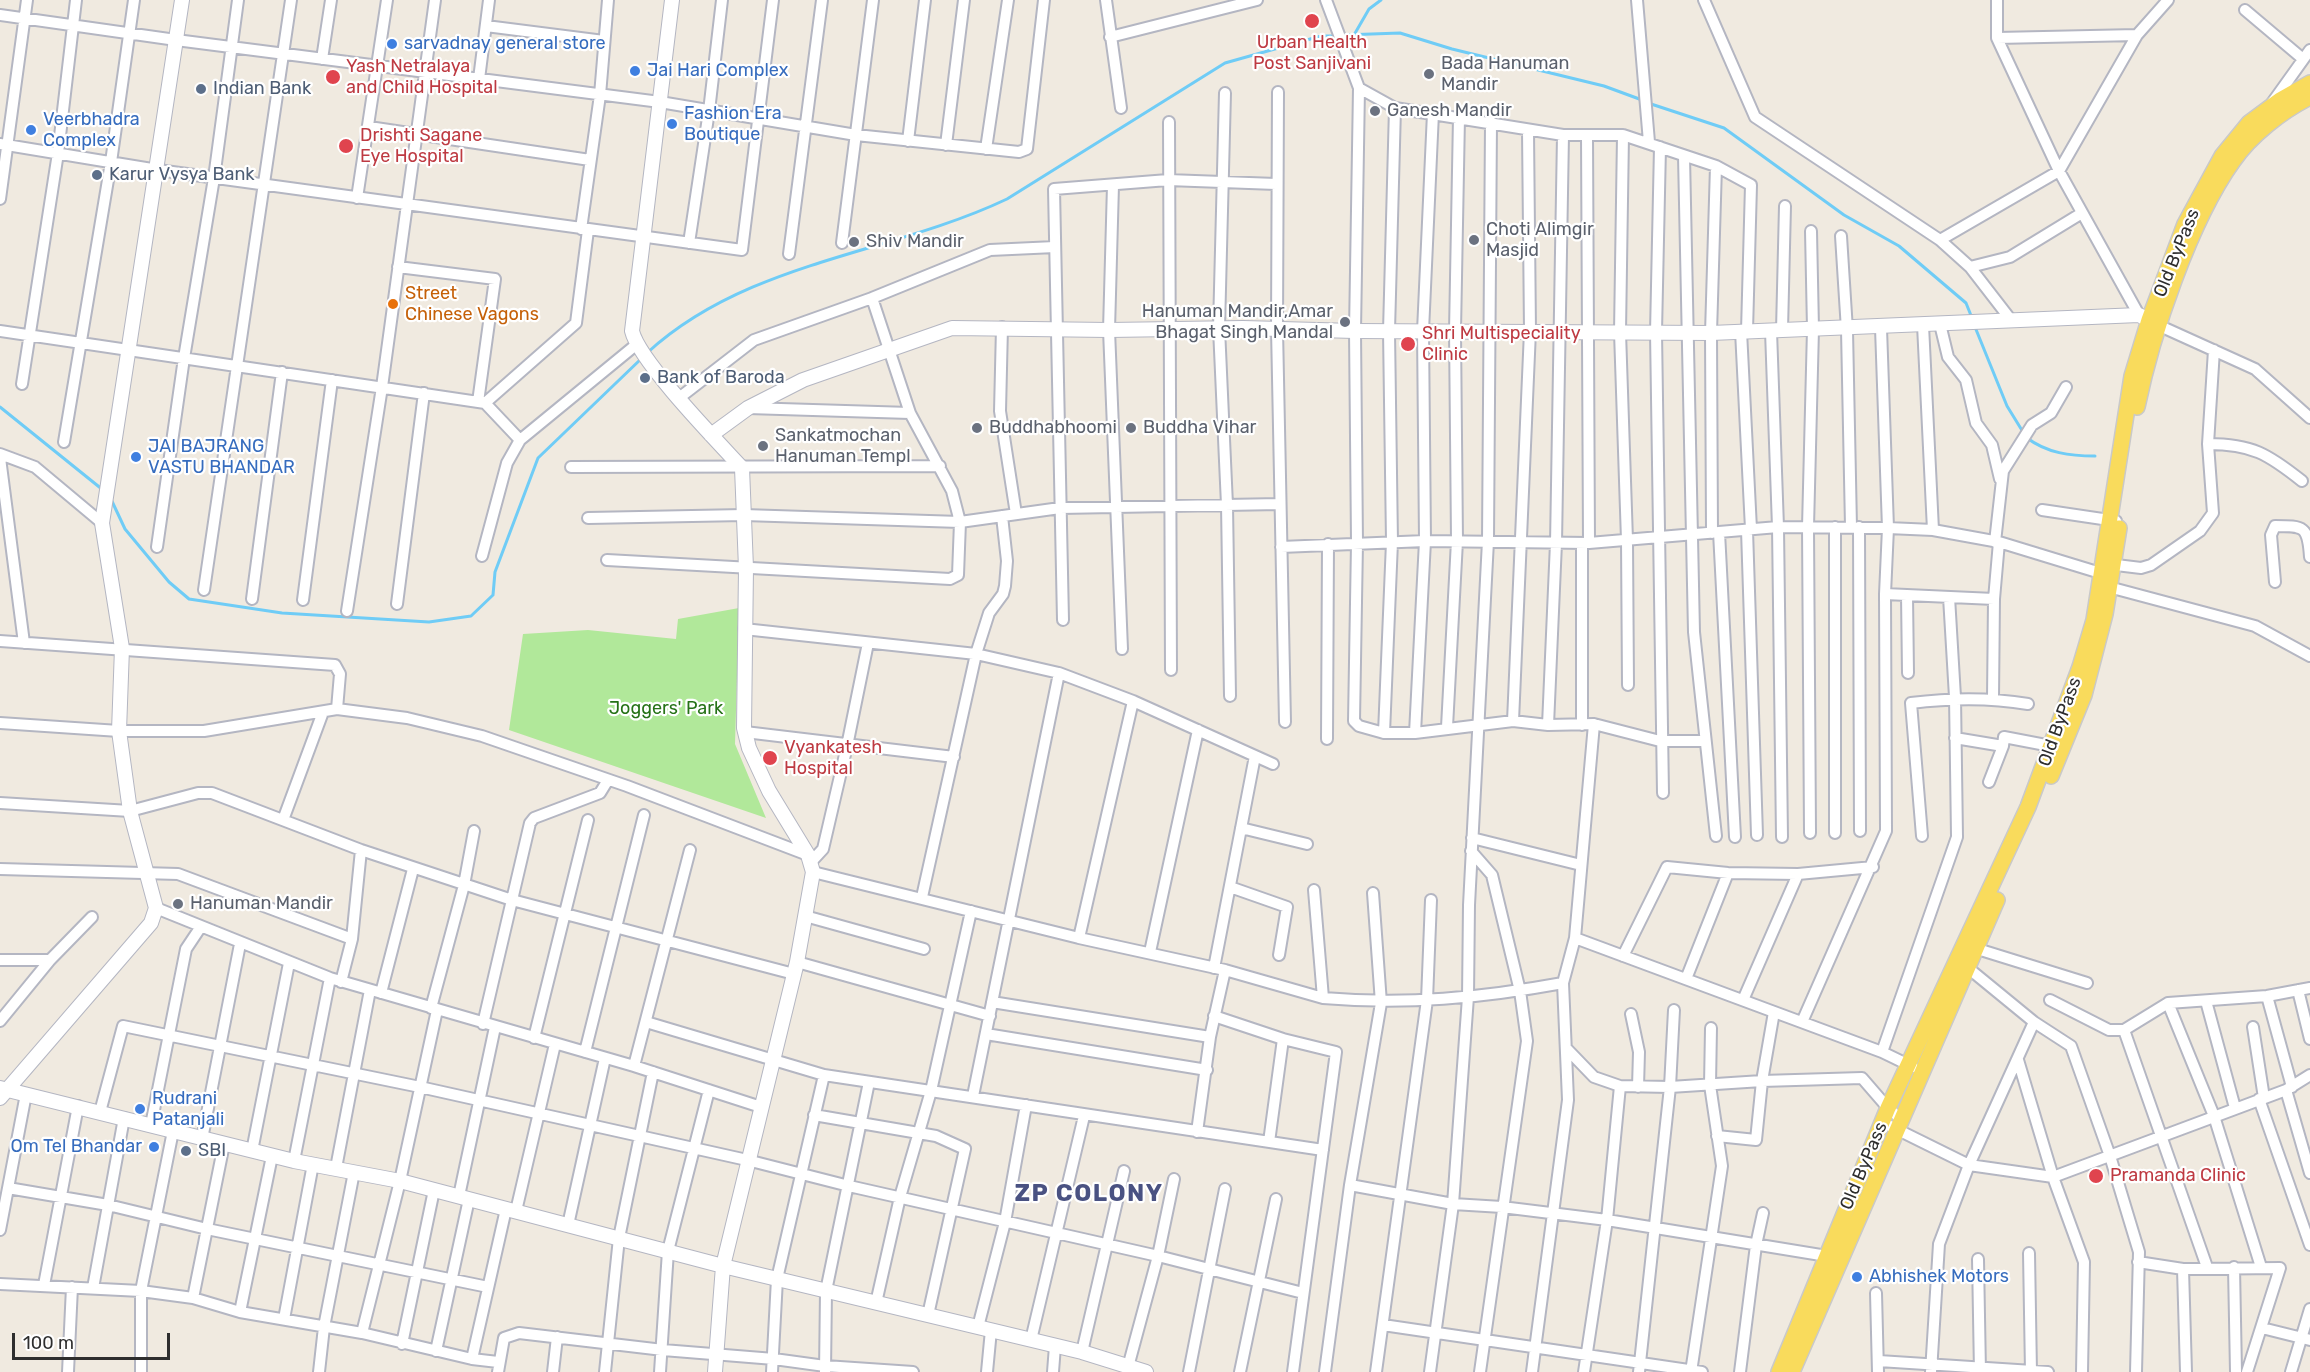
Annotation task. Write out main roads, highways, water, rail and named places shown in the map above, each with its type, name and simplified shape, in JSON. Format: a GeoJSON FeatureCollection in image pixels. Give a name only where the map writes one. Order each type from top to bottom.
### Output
{"type":"FeatureCollection","features":[{"type":"Feature","properties":{"kind":"main road","name":"Old ByPass"},"geometry":{"type":"LineString","coordinates":[[1779,1372],[1825,1256],[1893,1120],[2084,695],[2106,575],[2132,376],[2149,321],[2185,224],[2222,156],[2249,123],[2310,83]]}},
{"type":"Feature","properties":{"kind":"main road","name":"Old ByPass"},"geometry":{"type":"LineString","coordinates":[[2149,321],[2206,207],[2233,160],[2269,125],[2296,105],[2310,98]]}},
{"type":"Feature","properties":{"kind":"main road","name":"Old ByPass"},"geometry":{"type":"LineString","coordinates":[[1970,947],[2028,807],[2080,667],[2106,575]]}},
{"type":"Feature","properties":{"kind":"main road","name":"Old ByPass"},"geometry":{"type":"LineString","coordinates":[[1792,1372],[1841,1258],[1893,1120]]}},
{"type":"Feature","properties":{"kind":"waterway"},"geometry":{"type":"LineString","coordinates":[[1354,35],[1369,9],[1381,0]]}},
{"type":"Feature","properties":{"kind":"waterway"},"geometry":{"type":"LineString","coordinates":[[1343,35],[1400,33],[1452,49],[1604,86],[1642,100]]}},
{"type":"Feature","properties":{"kind":"waterway"},"geometry":{"type":"LineString","coordinates":[[647,353],[686,322],[729,298],[774,279],[962,218],[1007,199],[1225,63],[1321,36],[1336,36]]}},
{"type":"Feature","properties":{"kind":"waterway"},"geometry":{"type":"LineString","coordinates":[[1648,103],[1724,128],[1844,215],[1899,246],[1966,303],[1972,318]]}},
{"type":"Feature","properties":{"kind":"waterway"},"geometry":{"type":"LineString","coordinates":[[1975,327],[2007,406],[2023,432]]}},
{"type":"Feature","properties":{"kind":"waterway"},"geometry":{"type":"LineString","coordinates":[[110,497],[125,529],[169,582],[189,599],[282,613],[429,622],[471,616],[493,595],[495,572],[538,458],[642,358]]}},
{"type":"Feature","properties":{"kind":"waterway"},"geometry":{"type":"LineString","coordinates":[[0,407],[103,490]]}},
{"type":"Feature","properties":{"kind":"waterway"},"geometry":{"type":"LineString","coordinates":[[2027,438],[2059,453],[2095,456]]}},
{"type":"Feature","properties":{"kind":"place","name":"Urban Health Post Sanjivani"},"geometry":{"type":"Point","coordinates":[1312,21]}},
{"type":"Feature","properties":{"kind":"place","name":"sarvadnay general store"},"geometry":{"type":"Point","coordinates":[392,44]}},
{"type":"Feature","properties":{"kind":"place","name":"Jai Hari Complex"},"geometry":{"type":"Point","coordinates":[635,71]}},
{"type":"Feature","properties":{"kind":"place","name":"Bada Hanuman Mandir"},"geometry":{"type":"Point","coordinates":[1429,74]}},
{"type":"Feature","properties":{"kind":"place","name":"Yash Netralaya and Child Hospital"},"geometry":{"type":"Point","coordinates":[333,77]}},
{"type":"Feature","properties":{"kind":"place","name":"Indian Bank"},"geometry":{"type":"Point","coordinates":[201,89]}},
{"type":"Feature","properties":{"kind":"place","name":"Ganesh Mandir"},"geometry":{"type":"Point","coordinates":[1375,111]}},
{"type":"Feature","properties":{"kind":"place","name":"Fashion Era Boutique"},"geometry":{"type":"Point","coordinates":[672,124]}},
{"type":"Feature","properties":{"kind":"place","name":"Veerbhadra Complex"},"geometry":{"type":"Point","coordinates":[31,130]}},
{"type":"Feature","properties":{"kind":"place","name":"Drishti Sagane Eye Hospital"},"geometry":{"type":"Point","coordinates":[346,146]}},
{"type":"Feature","properties":{"kind":"place","name":"Karur Vysya Bank"},"geometry":{"type":"Point","coordinates":[97,175]}},
{"type":"Feature","properties":{"kind":"place","name":"Choti Alimgir Masjid"},"geometry":{"type":"Point","coordinates":[1474,240]}},
{"type":"Feature","properties":{"kind":"place","name":"Shiv Mandir"},"geometry":{"type":"Point","coordinates":[854,242]}},
{"type":"Feature","properties":{"kind":"place","name":"Street Chinese Vagons"},"geometry":{"type":"Point","coordinates":[393,304]}},
{"type":"Feature","properties":{"kind":"place","name":"Hanuman Mandir,Amar Bhagat Singh Mandal"},"geometry":{"type":"Point","coordinates":[1345,322]}},
{"type":"Feature","properties":{"kind":"place","name":"Shri Multispeciality Clinic"},"geometry":{"type":"Point","coordinates":[1408,344]}},
{"type":"Feature","properties":{"kind":"place","name":"Bank of Baroda"},"geometry":{"type":"Point","coordinates":[645,378]}},
{"type":"Feature","properties":{"kind":"place","name":"Buddhabhoomi"},"geometry":{"type":"Point","coordinates":[977,428]}},
{"type":"Feature","properties":{"kind":"place","name":"Buddha Vihar"},"geometry":{"type":"Point","coordinates":[1131,428]}},
{"type":"Feature","properties":{"kind":"place","name":"Sankatmochan Hanuman Templ"},"geometry":{"type":"Point","coordinates":[763,446]}},
{"type":"Feature","properties":{"kind":"place","name":"JAI BAJRANG VASTU BHANDAR"},"geometry":{"type":"Point","coordinates":[136,457]}},
{"type":"Feature","properties":{"kind":"place","name":"Vyankatesh Hospital"},"geometry":{"type":"Point","coordinates":[770,758]}},
{"type":"Feature","properties":{"kind":"place","name":"Hanuman Mandir"},"geometry":{"type":"Point","coordinates":[178,904]}},
{"type":"Feature","properties":{"kind":"place","name":"Rudrani Patanjali"},"geometry":{"type":"Point","coordinates":[140,1109]}},
{"type":"Feature","properties":{"kind":"place","name":"Om Tel Bhandar"},"geometry":{"type":"Point","coordinates":[154,1147]}},
{"type":"Feature","properties":{"kind":"place","name":"SBI"},"geometry":{"type":"Point","coordinates":[186,1151]}},
{"type":"Feature","properties":{"kind":"place","name":"Pramanda Clinic"},"geometry":{"type":"Point","coordinates":[2096,1176]}},
{"type":"Feature","properties":{"kind":"place","name":"Abhishek Motors"},"geometry":{"type":"Point","coordinates":[1857,1277]}},
{"type":"Feature","properties":{"kind":"district","name":"ZP COLONY"},"geometry":{"type":"Point","coordinates":[1089,1194]}},
{"type":"Feature","properties":{"kind":"park label","name":"Joggers' Park"},"geometry":{"type":"Point","coordinates":[666,709]}}]}
